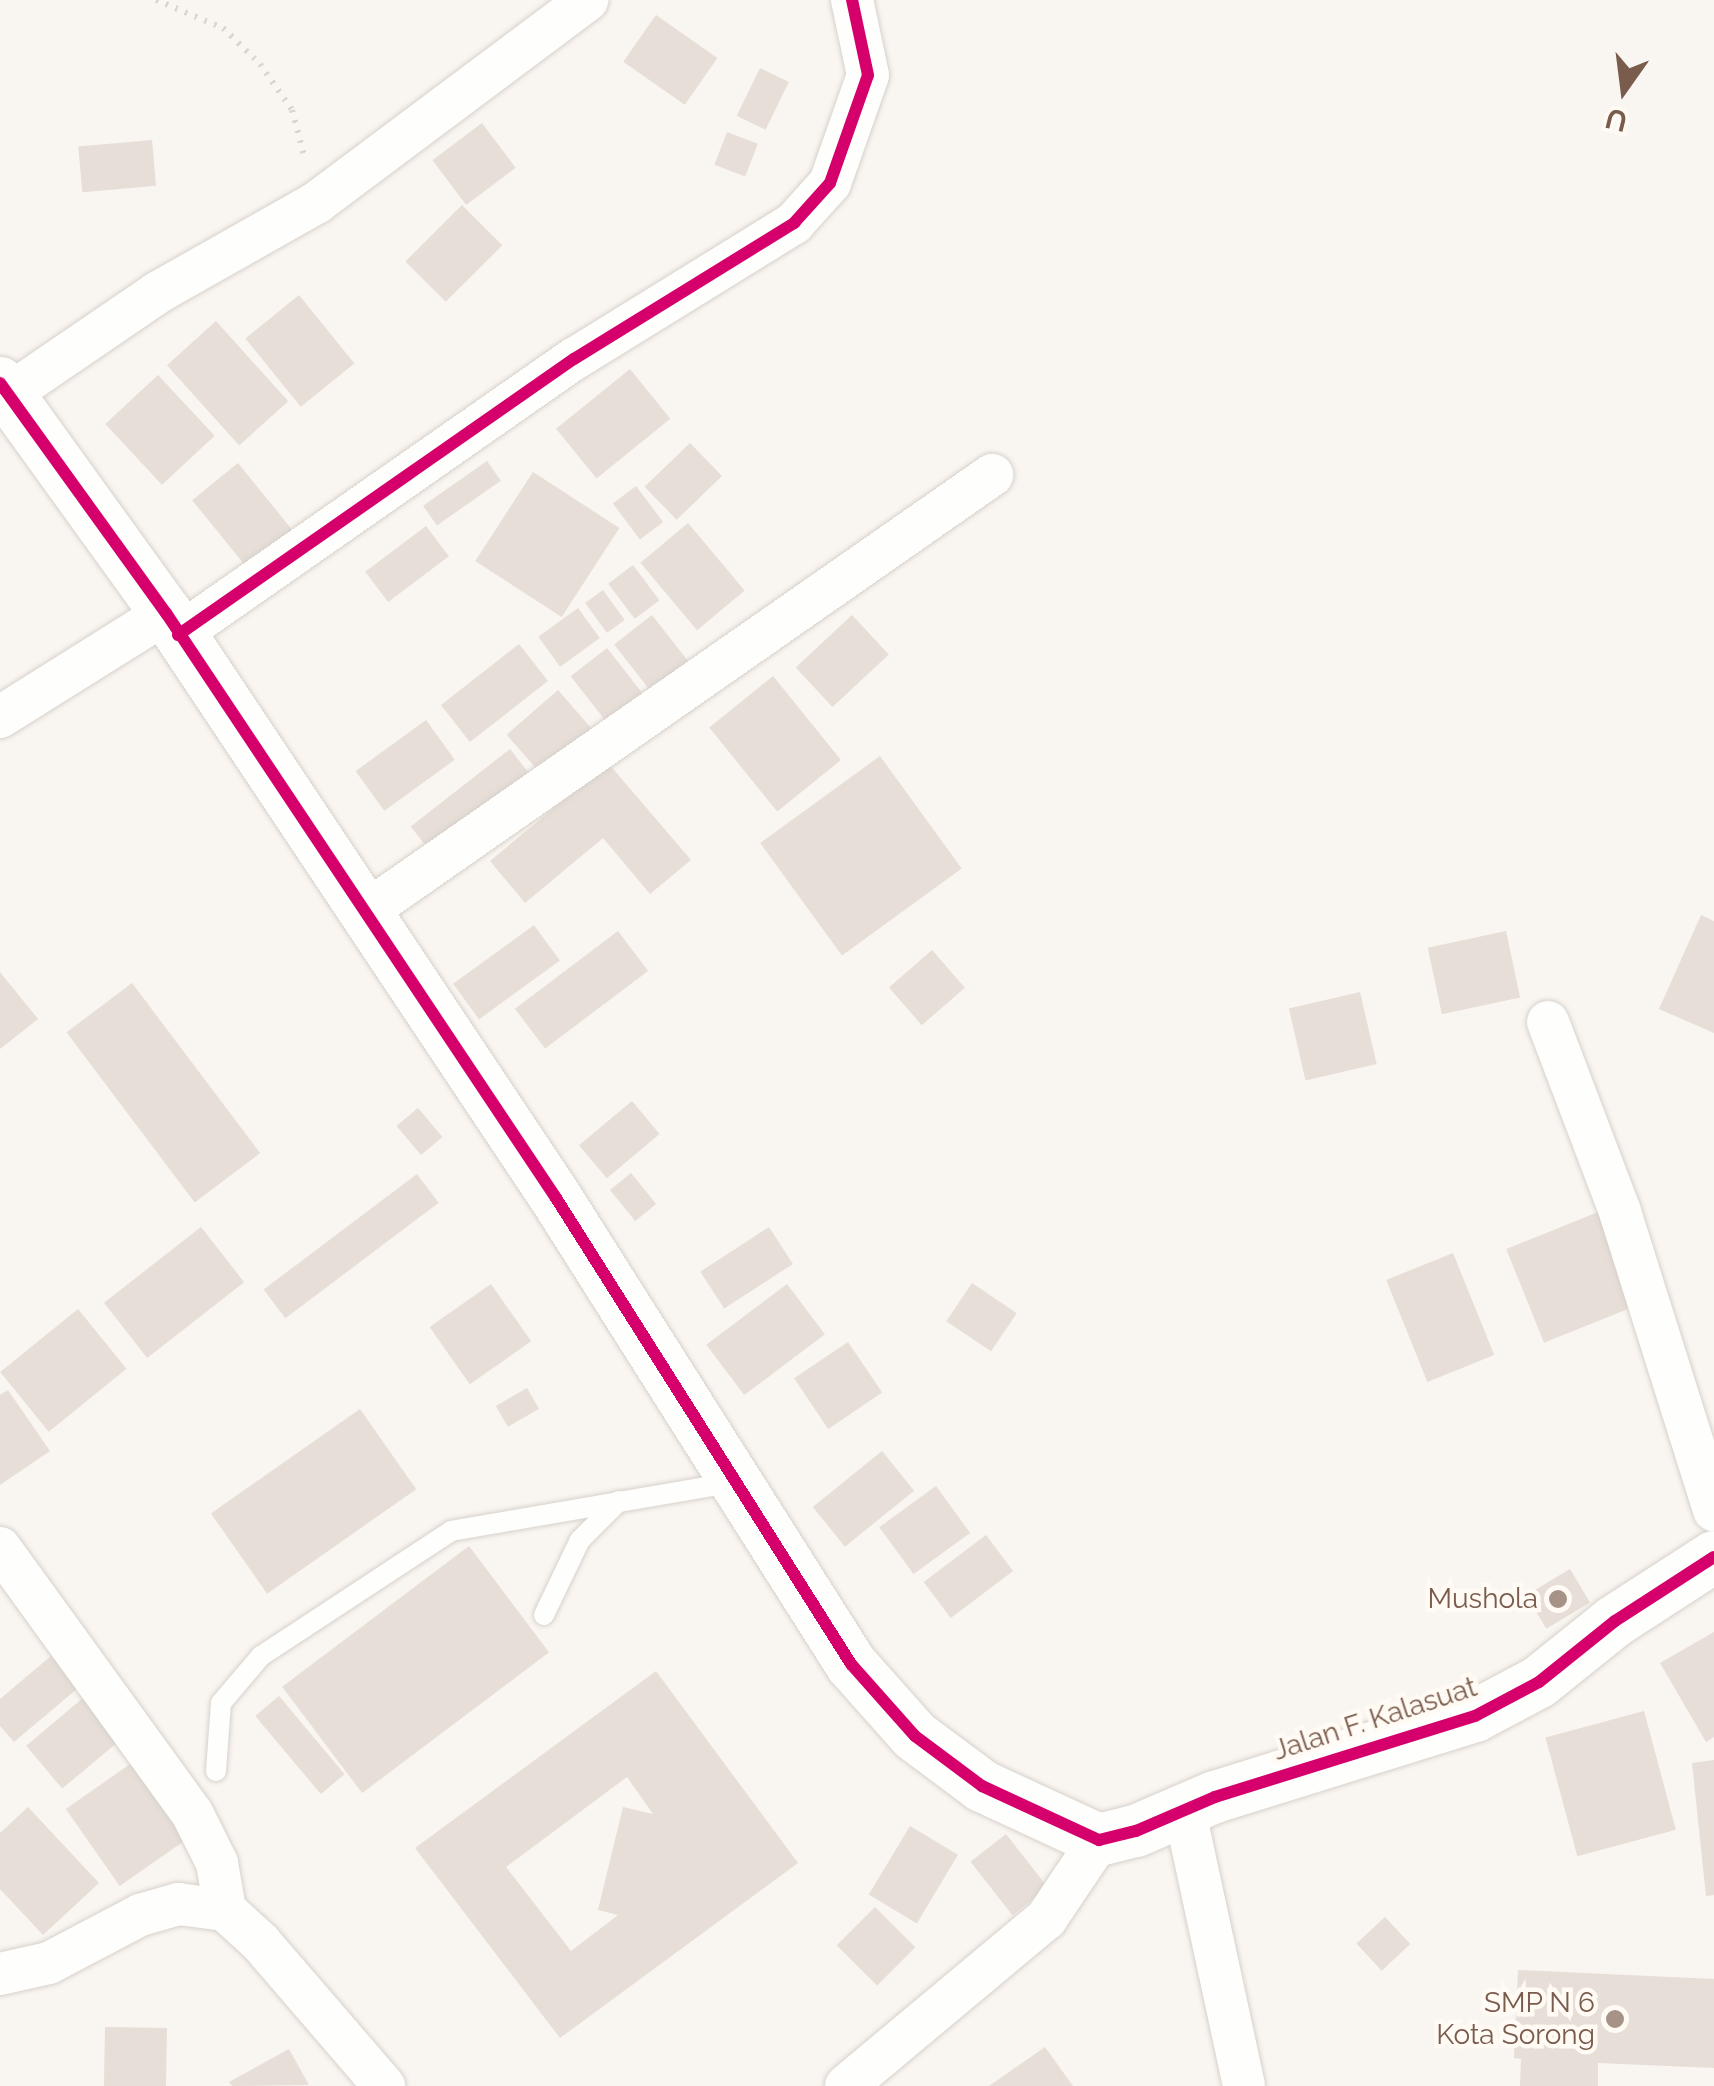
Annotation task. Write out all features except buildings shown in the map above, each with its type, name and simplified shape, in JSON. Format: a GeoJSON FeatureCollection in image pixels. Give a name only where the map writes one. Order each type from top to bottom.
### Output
{"type":"FeatureCollection","features":[{"type":"Feature","properties":{"kind":"street"},"geometry":{"type":"LineString","coordinates":[[587,0],[316,203],[157,293],[5,388],[172,624],[737,1482],[851,1664],[915,1736],[982,1786],[1118,1836],[1046,1920],[846,2086]]}},
{"type":"Feature","properties":{"kind":"street"},"geometry":{"type":"LineString","coordinates":[[0,717],[172,624],[574,359],[794,222],[830,183],[868,76],[852,0]]}},
{"type":"Feature","properties":{"kind":"street"},"geometry":{"type":"LineString","coordinates":[[364,914],[992,475]]}},
{"type":"Feature","properties":{"kind":"street"},"geometry":{"type":"LineString","coordinates":[[1548,1022],[1620,1212],[1714,1511]]}},
{"type":"Feature","properties":{"kind":"street"},"geometry":{"type":"LineString","coordinates":[[0,1548],[192,1814],[217,1862],[225,1910],[384,2086]]}},
{"type":"Feature","properties":{"kind":"street","name":"Jalan F. Kalasuat"},"geometry":{"type":"LineString","coordinates":[[1118,1836],[1184,1808],[1475,1716],[1539,1682],[1615,1621],[1714,1557]]}},
{"type":"Feature","properties":{"kind":"street"},"geometry":{"type":"LineString","coordinates":[[1184,1808],[1244,2086]]}},
{"type":"Feature","properties":{"kind":"street"},"geometry":{"type":"LineString","coordinates":[[0,1974],[49,1963],[140,1916],[178,1904],[225,1910]]}},
{"type":"Feature","properties":{"kind":"lane"},"geometry":{"type":"LineString","coordinates":[[216,1771],[221,1703],[262,1656],[374,1577],[451,1531],[737,1482]]}},
{"type":"Feature","properties":{"kind":"lane"},"geometry":{"type":"LineString","coordinates":[[544,1615],[580,1540],[619,1501]]}},
{"type":"Feature","properties":{"kind":"path"},"geometry":{"type":"LineString","coordinates":[[156,0],[224,28],[260,64],[292,110],[316,203]]}},
{"type":"Feature","properties":{"kind":"cycle path"},"geometry":{"type":"LineString","coordinates":[[178,635],[574,359],[794,223],[830,183],[868,75],[852,0]]}},
{"type":"Feature","properties":{"kind":"cycle path"},"geometry":{"type":"LineString","coordinates":[[0,383],[166,613],[556,1198],[851,1664],[915,1736],[982,1786],[1099,1840],[1136,1831],[1215,1797],[1475,1716],[1539,1682],[1615,1621],[1714,1557]]}},
{"type":"Feature","properties":{"kind":"place","name":"Mushola"},"geometry":{"type":"Point","coordinates":[1558,1599]}},
{"type":"Feature","properties":{"kind":"place","name":"SMP N 6 Kota Sorong"},"geometry":{"type":"Point","coordinates":[1615,2019]}}]}
